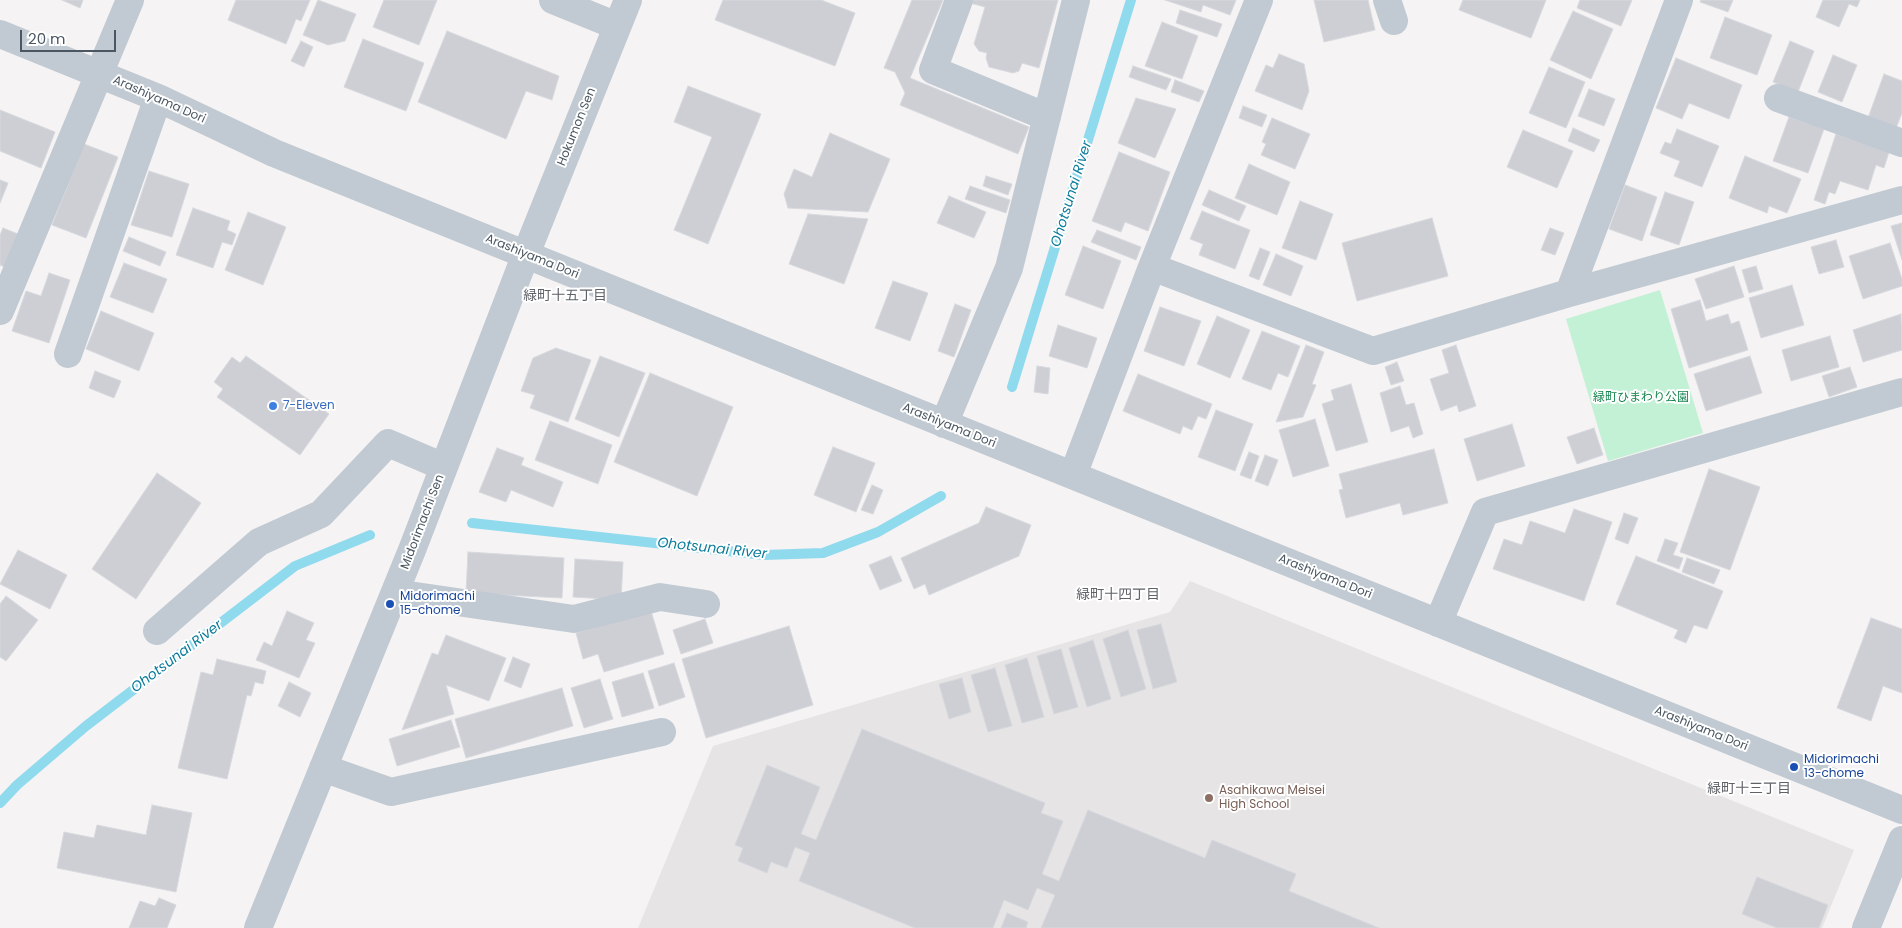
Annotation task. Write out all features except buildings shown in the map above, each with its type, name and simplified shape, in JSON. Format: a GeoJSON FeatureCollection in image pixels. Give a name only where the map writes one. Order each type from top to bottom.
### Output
{"type":"FeatureCollection","features":[{"type":"Feature","properties":{"kind":"street"},"geometry":{"type":"LineString","coordinates":[[0,311],[130,0]]}},
{"type":"Feature","properties":{"kind":"street"},"geometry":{"type":"LineString","coordinates":[[553,0],[618,26]]}},
{"type":"Feature","properties":{"kind":"street","name":"Hokumon Sen"},"geometry":{"type":"LineString","coordinates":[[526,254],[628,0]]}},
{"type":"Feature","properties":{"kind":"street"},"geometry":{"type":"LineString","coordinates":[[959,0],[933,70],[1047,117]]}},
{"type":"Feature","properties":{"kind":"street"},"geometry":{"type":"LineString","coordinates":[[944,424],[1009,268],[1076,0]]}},
{"type":"Feature","properties":{"kind":"street"},"geometry":{"type":"LineString","coordinates":[[1073,475],[1152,267],[1259,0]]}},
{"type":"Feature","properties":{"kind":"street"},"geometry":{"type":"LineString","coordinates":[[1569,293],[1679,0]]}},
{"type":"Feature","properties":{"kind":"street","name":"Arashiyama Dori"},"geometry":{"type":"LineString","coordinates":[[0,34],[158,98],[274,153],[1902,810]]}},
{"type":"Feature","properties":{"kind":"street"},"geometry":{"type":"LineString","coordinates":[[68,354],[158,98]]}},
{"type":"Feature","properties":{"kind":"street"},"geometry":{"type":"LineString","coordinates":[[1778,98],[1902,143]]}},
{"type":"Feature","properties":{"kind":"street"},"geometry":{"type":"LineString","coordinates":[[1152,267],[1373,351],[1569,293],[1902,200]]}},
{"type":"Feature","properties":{"kind":"street","name":"Midorimachi Sen"},"geometry":{"type":"LineString","coordinates":[[258,928],[395,593],[526,254]]}},
{"type":"Feature","properties":{"kind":"street"},"geometry":{"type":"LineString","coordinates":[[1438,623],[1485,512],[1902,392]]}},
{"type":"Feature","properties":{"kind":"street"},"geometry":{"type":"LineString","coordinates":[[157,632],[259,542],[321,514],[388,443],[444,467]]}},
{"type":"Feature","properties":{"kind":"street"},"geometry":{"type":"LineString","coordinates":[[395,593],[574,619],[660,597],[706,604]]}},
{"type":"Feature","properties":{"kind":"street"},"geometry":{"type":"LineString","coordinates":[[323,768],[391,792],[662,732]]}},
{"type":"Feature","properties":{"kind":"street"},"geometry":{"type":"LineString","coordinates":[[1866,928],[1902,840]]}},
{"type":"Feature","properties":{"kind":"street"},"geometry":{"type":"LineString","coordinates":[[238,928],[276,862],[289,867],[279,928]]}},
{"type":"Feature","properties":{"kind":"shaded area","name":"Asahikawa Meisei High School"},"geometry":{"type":"Polygon","coordinates":[[[1190,581],[1854,850],[1822,928],[638,928],[713,746],[1170,612],[1190,581]]]}},
{"type":"Feature","properties":{"kind":"green space","name":"緑町ひまわり公園"},"geometry":{"type":"Polygon","coordinates":[[[1660,290],[1703,433],[1608,461],[1566,319],[1660,290]]]}},
{"type":"Feature","properties":{"kind":"waterway","name":"Ohotsunai River"},"geometry":{"type":"LineString","coordinates":[[1012,387],[1131,0]]}},
{"type":"Feature","properties":{"kind":"waterway","name":"Ohotsunai River"},"geometry":{"type":"LineString","coordinates":[[472,523],[764,555],[823,553],[878,532],[941,496]]}},
{"type":"Feature","properties":{"kind":"waterway","name":"Ohotsunai River"},"geometry":{"type":"LineString","coordinates":[[0,803],[17,785],[86,726],[295,566],[370,535]]}},
{"type":"Feature","properties":{"kind":"place","name":"7-Eleven"},"geometry":{"type":"Point","coordinates":[273,406]}},
{"type":"Feature","properties":{"kind":"place","name":"Midorimachi 15-chome"},"geometry":{"type":"Point","coordinates":[390,604]}},
{"type":"Feature","properties":{"kind":"place","name":"Midorimachi 13-chome"},"geometry":{"type":"Point","coordinates":[1794,767]}},
{"type":"Feature","properties":{"kind":"place","name":"Asahikawa Meisei High School"},"geometry":{"type":"Point","coordinates":[1209,798]}},
{"type":"Feature","properties":{"kind":"district","name":"緑町十五丁目"},"geometry":{"type":"Point","coordinates":[565,296]}},
{"type":"Feature","properties":{"kind":"district","name":"緑町十四丁目"},"geometry":{"type":"Point","coordinates":[1118,595]}},
{"type":"Feature","properties":{"kind":"district","name":"緑町十三丁目"},"geometry":{"type":"Point","coordinates":[1749,789]}}]}
